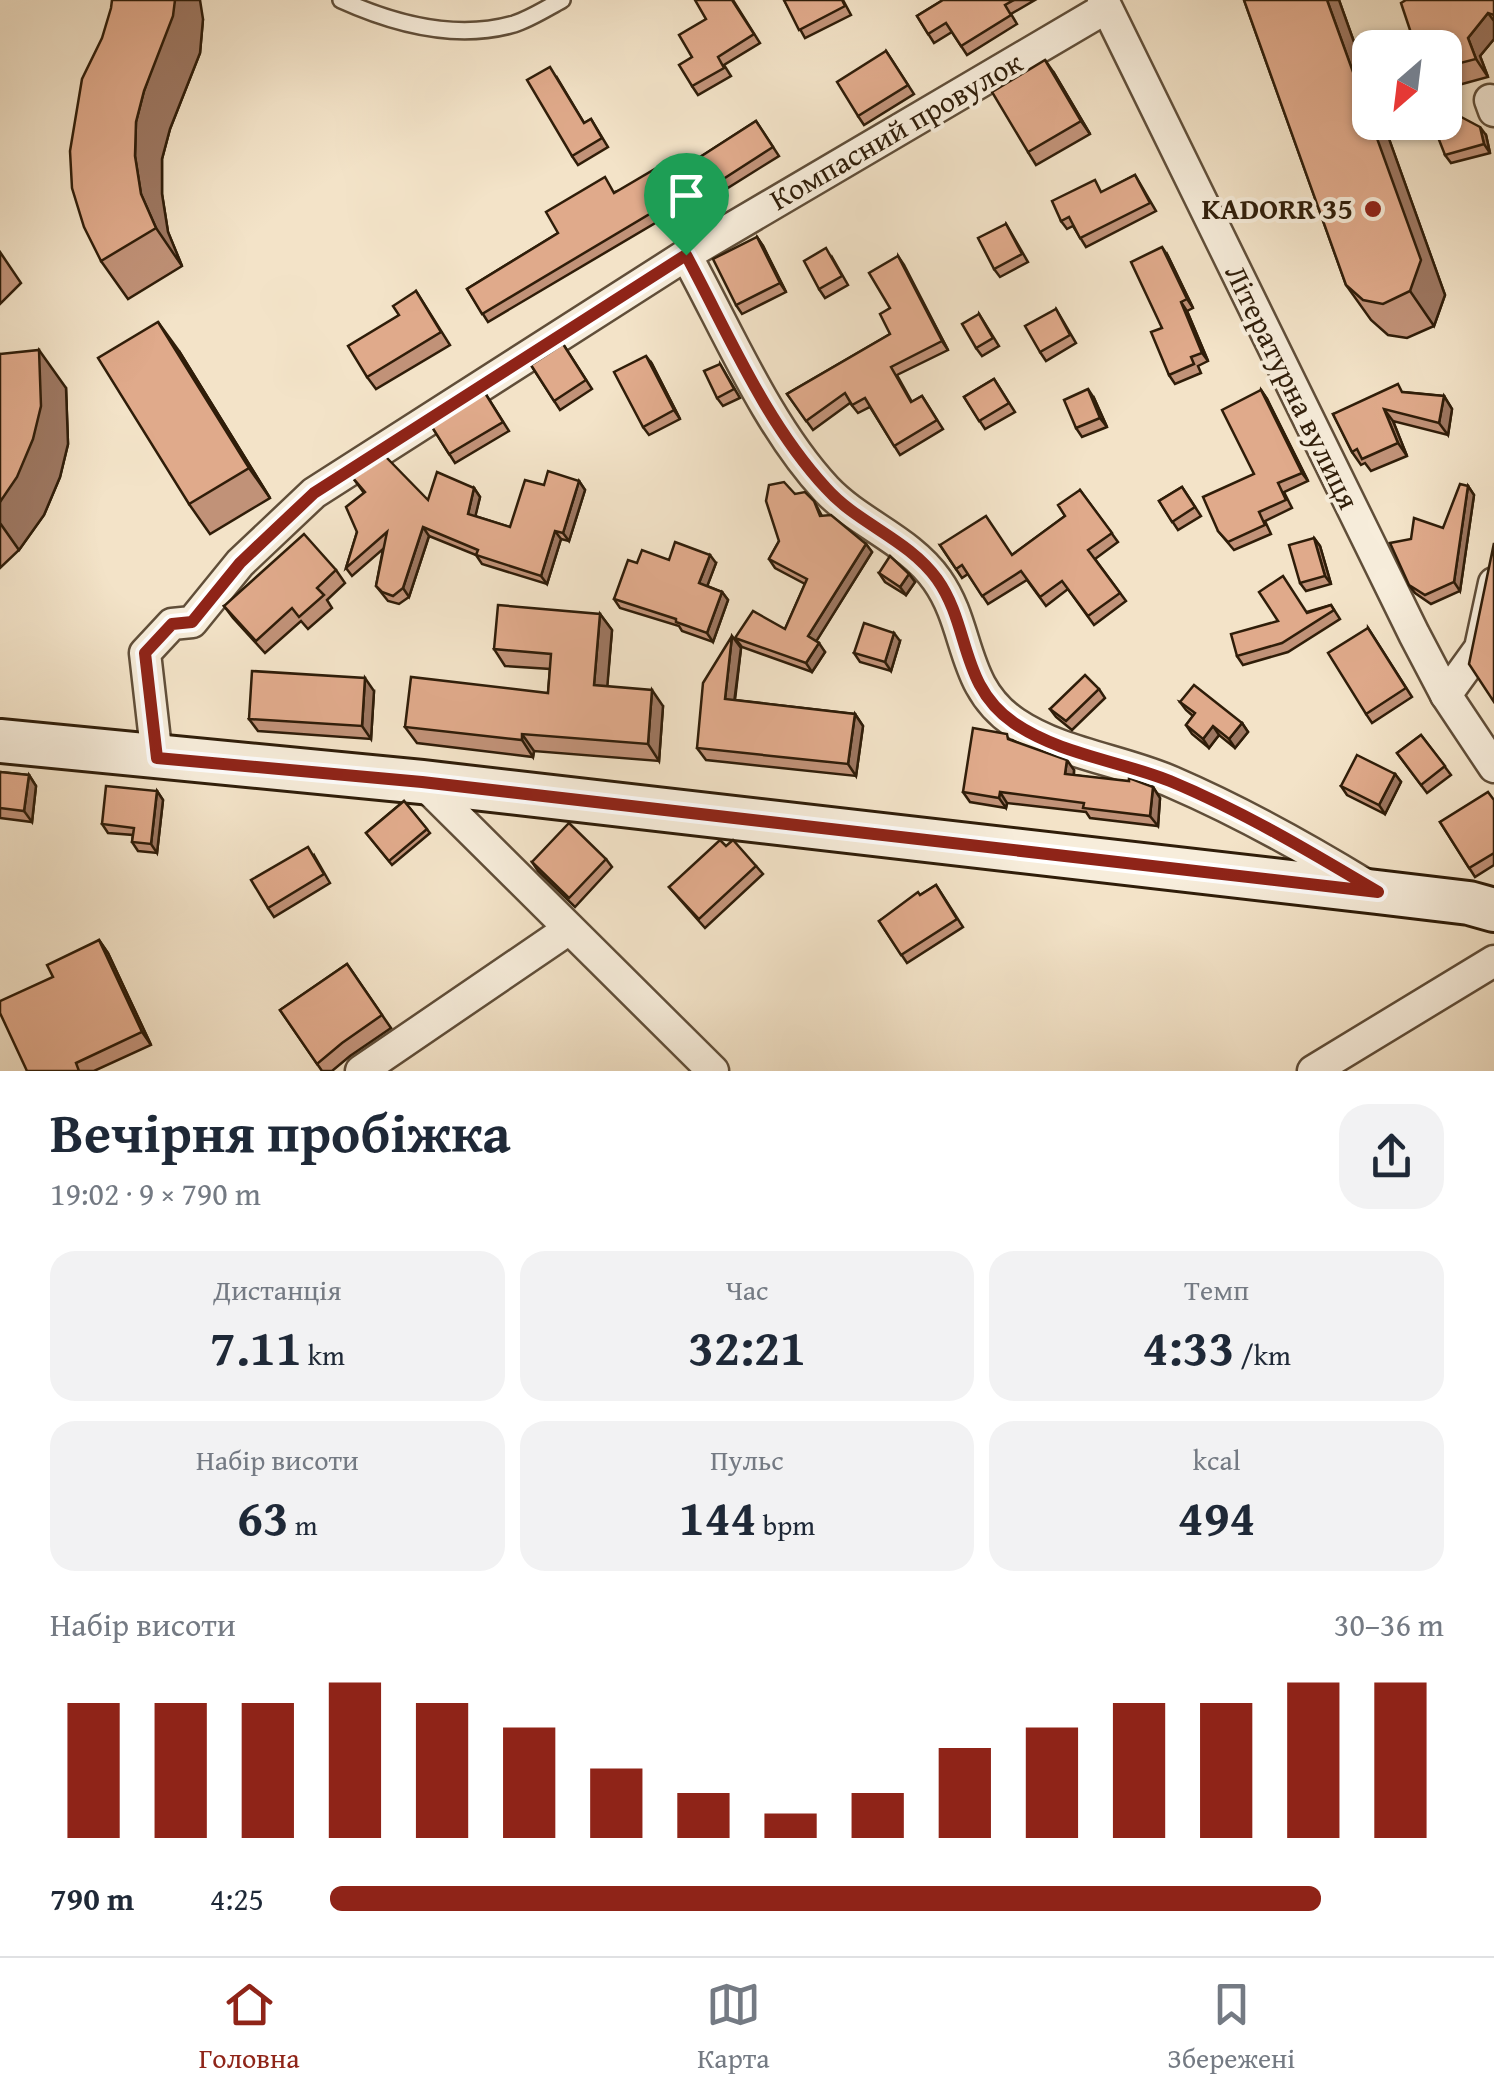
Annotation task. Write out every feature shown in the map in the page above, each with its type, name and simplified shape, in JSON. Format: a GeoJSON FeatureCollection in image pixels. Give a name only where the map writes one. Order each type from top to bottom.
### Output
{"type":"FeatureCollection","features":[{"type":"Feature","properties":{"kind":"street","name":"Компасний провулок"},"geometry":{"type":"LineString","coordinates":[[157,758],[145,653],[172,624],[192,622],[240,563],[314,493],[686,255],[1105,4]]}},
{"type":"Feature","properties":{"kind":"street","name":"Літературна вулиця"},"geometry":{"type":"LineString","coordinates":[[1105,4],[1446,695],[1494,767]]}},
{"type":"Feature","properties":{"kind":"street"},"geometry":{"type":"LineString","coordinates":[[686,255],[790,445],[829,492],[925,563],[940,584],[980,690],[1004,715],[1053,742],[1170,781],[1308,850],[1378,892]]}},
{"type":"Feature","properties":{"kind":"street"},"geometry":{"type":"LineString","coordinates":[[1446,695],[1480,648],[1494,584]]}},
{"type":"Feature","properties":{"kind":"street"},"geometry":{"type":"LineString","coordinates":[[0,741],[422,782],[1378,892],[1469,903],[1494,910]]}},
{"type":"Feature","properties":{"kind":"street"},"geometry":{"type":"LineString","coordinates":[[422,782],[713,1071]]}},
{"type":"Feature","properties":{"kind":"street"},"geometry":{"type":"LineString","coordinates":[[361,1071],[569,930]]}},
{"type":"Feature","properties":{"kind":"street"},"geometry":{"type":"LineString","coordinates":[[1313,1071],[1494,961]]}},
{"type":"Feature","properties":{"kind":"lane"},"geometry":{"type":"LineString","coordinates":[[340,0],[386,20],[465,32],[515,24],[562,0]]}},
{"type":"Feature","properties":{"kind":"building"},"geometry":{"type":"Polygon","coordinates":[[[112,0],[175,0],[136,122],[135,156],[141,194],[156,228],[101,261],[84,227],[72,188],[70,151],[82,79],[102,38],[112,0]]]}},
{"type":"Feature","properties":{"kind":"building"},"geometry":{"type":"Polygon","coordinates":[[[695,0],[732,0],[754,34],[718,57],[724,68],[692,86],[679,65],[692,57],[679,35],[706,19],[695,0]]]}},
{"type":"Feature","properties":{"kind":"building"},"geometry":{"type":"Polygon","coordinates":[[[784,0],[842,0],[845,6],[799,30],[784,0]]]}},
{"type":"Feature","properties":{"kind":"building"},"geometry":{"type":"Polygon","coordinates":[[[943,0],[1014,0],[1005,5],[1011,15],[961,46],[946,23],[928,34],[917,16],[943,0]]]}},
{"type":"Feature","properties":{"kind":"building","name":"KADORR 35"},"geometry":{"type":"Polygon","coordinates":[[[1244,0],[1327,0],[1352,69],[1352,140],[1378,140],[1421,260],[1410,291],[1383,304],[1363,300],[1346,285],[1244,0]]]}},
{"type":"Feature","properties":{"kind":"building"},"geometry":{"type":"Polygon","coordinates":[[[1494,0],[1494,15],[1488,13],[1468,38],[1476,59],[1462,63],[1462,30],[1410,30],[1401,3],[1494,0]]]}},
{"type":"Feature","properties":{"kind":"building"},"geometry":{"type":"Polygon","coordinates":[[[886,51],[908,85],[858,116],[837,82],[886,51]]]}},
{"type":"Feature","properties":{"kind":"building"},"geometry":{"type":"Polygon","coordinates":[[[1045,60],[1081,121],[1028,152],[992,92],[1045,60]]]}},
{"type":"Feature","properties":{"kind":"building"},"geometry":{"type":"Polygon","coordinates":[[[550,67],[584,123],[591,119],[602,138],[572,156],[527,80],[550,67]]]}},
{"type":"Feature","properties":{"kind":"building"},"geometry":{"type":"Polygon","coordinates":[[[1462,117],[1480,127],[1484,144],[1445,155],[1439,140],[1462,140],[1462,117]]]}},
{"type":"Feature","properties":{"kind":"building"},"geometry":{"type":"Polygon","coordinates":[[[756,121],[773,147],[717,183],[700,157],[756,121]]]}},
{"type":"Feature","properties":{"kind":"building"},"geometry":{"type":"Polygon","coordinates":[[[660,166],[678,197],[482,314],[467,289],[558,233],[546,212],[605,177],[614,193],[660,166]]]}},
{"type":"Feature","properties":{"kind":"building"},"geometry":{"type":"Polygon","coordinates":[[[1135,175],[1150,203],[1080,238],[1069,217],[1061,221],[1052,201],[1095,180],[1101,192],[1135,175]]]}},
{"type":"Feature","properties":{"kind":"building"},"geometry":{"type":"Polygon","coordinates":[[[1006,224],[1022,254],[994,269],[978,238],[1006,224]]]}},
{"type":"Feature","properties":{"kind":"building"},"geometry":{"type":"Polygon","coordinates":[[[757,237],[780,283],[736,305],[713,259],[757,237]]]}},
{"type":"Feature","properties":{"kind":"building"},"geometry":{"type":"Polygon","coordinates":[[[1162,247],[1187,299],[1181,302],[1202,353],[1191,357],[1194,364],[1169,375],[1151,332],[1162,328],[1131,262],[1162,247]]]}},
{"type":"Feature","properties":{"kind":"building"},"geometry":{"type":"Polygon","coordinates":[[[826,248],[842,276],[819,289],[804,261],[826,248]]]}},
{"type":"Feature","properties":{"kind":"building"},"geometry":{"type":"Polygon","coordinates":[[[898,256],[942,341],[891,367],[911,402],[922,396],[937,420],[894,446],[865,398],[852,405],[845,393],[806,421],[787,394],[890,334],[880,314],[890,308],[869,273],[898,256]]]}},
{"type":"Feature","properties":{"kind":"building"},"geometry":{"type":"Polygon","coordinates":[[[416,291],[441,332],[367,377],[348,346],[399,315],[393,306],[416,291]]]}},
{"type":"Feature","properties":{"kind":"building"},"geometry":{"type":"Polygon","coordinates":[[[1056,309],[1070,335],[1040,352],[1025,326],[1056,309]]]}},
{"type":"Feature","properties":{"kind":"building"},"geometry":{"type":"Polygon","coordinates":[[[979,314],[993,338],[976,348],[962,324],[979,314]]]}},
{"type":"Feature","properties":{"kind":"building"},"geometry":{"type":"Polygon","coordinates":[[[158,322],[249,468],[189,504],[98,358],[158,322]]]}},
{"type":"Feature","properties":{"kind":"building"},"geometry":{"type":"Polygon","coordinates":[[[563,344],[586,380],[554,401],[531,365],[563,344]]]}},
{"type":"Feature","properties":{"kind":"building"},"geometry":{"type":"Polygon","coordinates":[[[39,350],[41,406],[33,439],[17,477],[0,502],[0,354],[39,350]]]}},
{"type":"Feature","properties":{"kind":"building"},"geometry":{"type":"Polygon","coordinates":[[[646,356],[674,410],[643,427],[614,372],[646,356]]]}},
{"type":"Feature","properties":{"kind":"building"},"geometry":{"type":"Polygon","coordinates":[[[720,364],[734,389],[717,398],[704,371],[720,364]]]}},
{"type":"Feature","properties":{"kind":"building"},"geometry":{"type":"Polygon","coordinates":[[[994,379],[1009,403],[979,421],[964,397],[994,379]]]}},
{"type":"Feature","properties":{"kind":"building"},"geometry":{"type":"Polygon","coordinates":[[[1398,384],[1402,392],[1444,396],[1439,423],[1384,409],[1398,443],[1362,459],[1357,449],[1352,452],[1333,414],[1398,384]]]}},
{"type":"Feature","properties":{"kind":"building"},"geometry":{"type":"Polygon","coordinates":[[[1088,389],[1100,418],[1076,428],[1064,400],[1088,389]]]}},
{"type":"Feature","properties":{"kind":"building"},"geometry":{"type":"Polygon","coordinates":[[[1261,390],[1302,473],[1278,483],[1286,500],[1259,512],[1265,525],[1228,542],[1218,531],[1203,497],[1254,474],[1222,410],[1261,390]]]}},
{"type":"Feature","properties":{"kind":"building"},"geometry":{"type":"Polygon","coordinates":[[[485,393],[503,422],[449,454],[432,427],[485,393]]]}},
{"type":"Feature","properties":{"kind":"building"},"geometry":{"type":"Polygon","coordinates":[[[386,457],[428,500],[437,472],[474,488],[468,514],[510,527],[525,480],[544,485],[548,471],[579,481],[563,533],[555,531],[541,576],[476,555],[478,550],[423,527],[403,588],[393,596],[376,586],[387,532],[346,568],[357,532],[346,507],[365,492],[353,478],[386,457]]]}},
{"type":"Feature","properties":{"kind":"building"},"geometry":{"type":"Polygon","coordinates":[[[784,482],[795,494],[805,492],[820,516],[831,515],[866,544],[808,636],[819,643],[806,663],[735,638],[753,611],[785,629],[807,579],[769,559],[779,541],[766,501],[769,485],[784,482]]]}},
{"type":"Feature","properties":{"kind":"building"},"geometry":{"type":"Polygon","coordinates":[[[1460,484],[1468,486],[1454,582],[1425,595],[1409,585],[1390,543],[1411,539],[1414,518],[1443,528],[1460,484]]]}},
{"type":"Feature","properties":{"kind":"building"},"geometry":{"type":"Polygon","coordinates":[[[1182,487],[1195,507],[1172,522],[1159,501],[1182,487]]]}},
{"type":"Feature","properties":{"kind":"building"},"geometry":{"type":"Polygon","coordinates":[[[1080,490],[1112,533],[1088,550],[1120,593],[1088,616],[1062,581],[1040,597],[1021,571],[982,596],[962,565],[956,569],[940,545],[986,516],[1012,555],[1065,516],[1058,505],[1080,490]]]}},
{"type":"Feature","properties":{"kind":"building"},"geometry":{"type":"Polygon","coordinates":[[[304,534],[336,570],[317,588],[324,595],[299,617],[292,608],[256,641],[224,606],[304,534]]]}},
{"type":"Feature","properties":{"kind":"building"},"geometry":{"type":"Polygon","coordinates":[[[1314,538],[1325,576],[1300,583],[1289,545],[1314,538]]]}},
{"type":"Feature","properties":{"kind":"building"},"geometry":{"type":"Polygon","coordinates":[[[675,542],[710,555],[699,583],[722,592],[707,633],[614,599],[628,560],[637,563],[642,550],[669,560],[675,542]]]}},
{"type":"Feature","properties":{"kind":"building"},"geometry":{"type":"Polygon","coordinates":[[[1494,543],[1494,702],[1469,664],[1494,543]]]}},
{"type":"Feature","properties":{"kind":"building"},"geometry":{"type":"Polygon","coordinates":[[[890,556],[909,574],[900,587],[879,573],[890,556]]]}},
{"type":"Feature","properties":{"kind":"building"},"geometry":{"type":"Polygon","coordinates":[[[1283,576],[1307,613],[1331,605],[1334,610],[1282,643],[1237,656],[1231,634],[1278,621],[1259,592],[1283,576]]]}},
{"type":"Feature","properties":{"kind":"building"},"geometry":{"type":"Polygon","coordinates":[[[498,605],[600,614],[594,685],[652,690],[648,744],[522,734],[522,740],[405,727],[411,677],[548,693],[551,654],[494,649],[498,605]]]}},
{"type":"Feature","properties":{"kind":"building"},"geometry":{"type":"Polygon","coordinates":[[[864,623],[894,633],[885,662],[854,653],[864,623]]]}},
{"type":"Feature","properties":{"kind":"building"},"geometry":{"type":"Polygon","coordinates":[[[1368,628],[1406,688],[1366,714],[1328,653],[1368,628]]]}},
{"type":"Feature","properties":{"kind":"building"},"geometry":{"type":"Polygon","coordinates":[[[732,636],[725,699],[855,714],[848,764],[697,748],[703,683],[732,636]]]}},
{"type":"Feature","properties":{"kind":"building"},"geometry":{"type":"Polygon","coordinates":[[[252,671],[365,678],[362,726],[249,719],[252,671]]]}},
{"type":"Feature","properties":{"kind":"building"},"geometry":{"type":"Polygon","coordinates":[[[1085,675],[1099,689],[1066,721],[1050,709],[1085,675]]]}},
{"type":"Feature","properties":{"kind":"building"},"geometry":{"type":"Polygon","coordinates":[[[1194,685],[1242,723],[1229,739],[1213,726],[1203,739],[1186,725],[1195,713],[1180,702],[1194,685]]]}},
{"type":"Feature","properties":{"kind":"building"},"geometry":{"type":"Polygon","coordinates":[[[973,728],[1007,734],[1008,739],[1067,760],[1065,774],[1129,778],[1153,787],[1150,816],[1000,792],[999,798],[963,792],[973,728]]]}},
{"type":"Feature","properties":{"kind":"building"},"geometry":{"type":"Polygon","coordinates":[[[1421,735],[1445,766],[1421,785],[1397,753],[1421,735]]]}},
{"type":"Feature","properties":{"kind":"building"},"geometry":{"type":"Polygon","coordinates":[[[1357,755],[1395,774],[1379,805],[1341,786],[1357,755]]]}},
{"type":"Feature","properties":{"kind":"building"},"geometry":{"type":"Polygon","coordinates":[[[0,772],[29,775],[24,811],[0,808],[0,772]]]}},
{"type":"Feature","properties":{"kind":"building"},"geometry":{"type":"Polygon","coordinates":[[[106,786],[157,791],[151,844],[132,842],[134,828],[102,824],[106,786]]]}},
{"type":"Feature","properties":{"kind":"building"},"geometry":{"type":"Polygon","coordinates":[[[1488,792],[1494,800],[1494,853],[1469,868],[1440,822],[1488,792]]]}},
{"type":"Feature","properties":{"kind":"building"},"geometry":{"type":"Polygon","coordinates":[[[404,801],[427,829],[389,861],[366,833],[404,801]]]}},
{"type":"Feature","properties":{"kind":"building"},"geometry":{"type":"Polygon","coordinates":[[[569,823],[606,859],[569,898],[532,862],[569,823]]]}},
{"type":"Feature","properties":{"kind":"building"},"geometry":{"type":"Polygon","coordinates":[[[720,840],[726,846],[733,840],[756,866],[699,919],[669,887],[720,840]]]}},
{"type":"Feature","properties":{"kind":"building"},"geometry":{"type":"Polygon","coordinates":[[[308,847],[324,874],[268,908],[251,880],[308,847]]]}},
{"type":"Feature","properties":{"kind":"building"},"geometry":{"type":"Polygon","coordinates":[[[936,885],[957,919],[901,955],[879,921],[918,892],[920,895],[936,885]]]}},
{"type":"Feature","properties":{"kind":"building"},"geometry":{"type":"Polygon","coordinates":[[[99,940],[142,1032],[76,1063],[79,1071],[27,1071],[0,1013],[0,1001],[53,977],[47,965],[99,940]]]}},
{"type":"Feature","properties":{"kind":"building"},"geometry":{"type":"Polygon","coordinates":[[[347,964],[382,1015],[317,1064],[280,1010],[347,964]]]}},
{"type":"Feature","properties":{"kind":"place","name":"KADORR 35"},"geometry":{"type":"Point","coordinates":[1373,209]}},
{"type":"Feature","properties":{"kind":"route"},"geometry":{"type":"LineString","coordinates":[[686,255],[790,445],[829,492],[925,563],[952,609],[980,690],[1004,715],[1053,742],[1170,781],[1308,850],[1378,892],[422,782],[157,758],[145,653],[172,624],[192,622],[240,563],[314,493],[686,255]]}}]}
